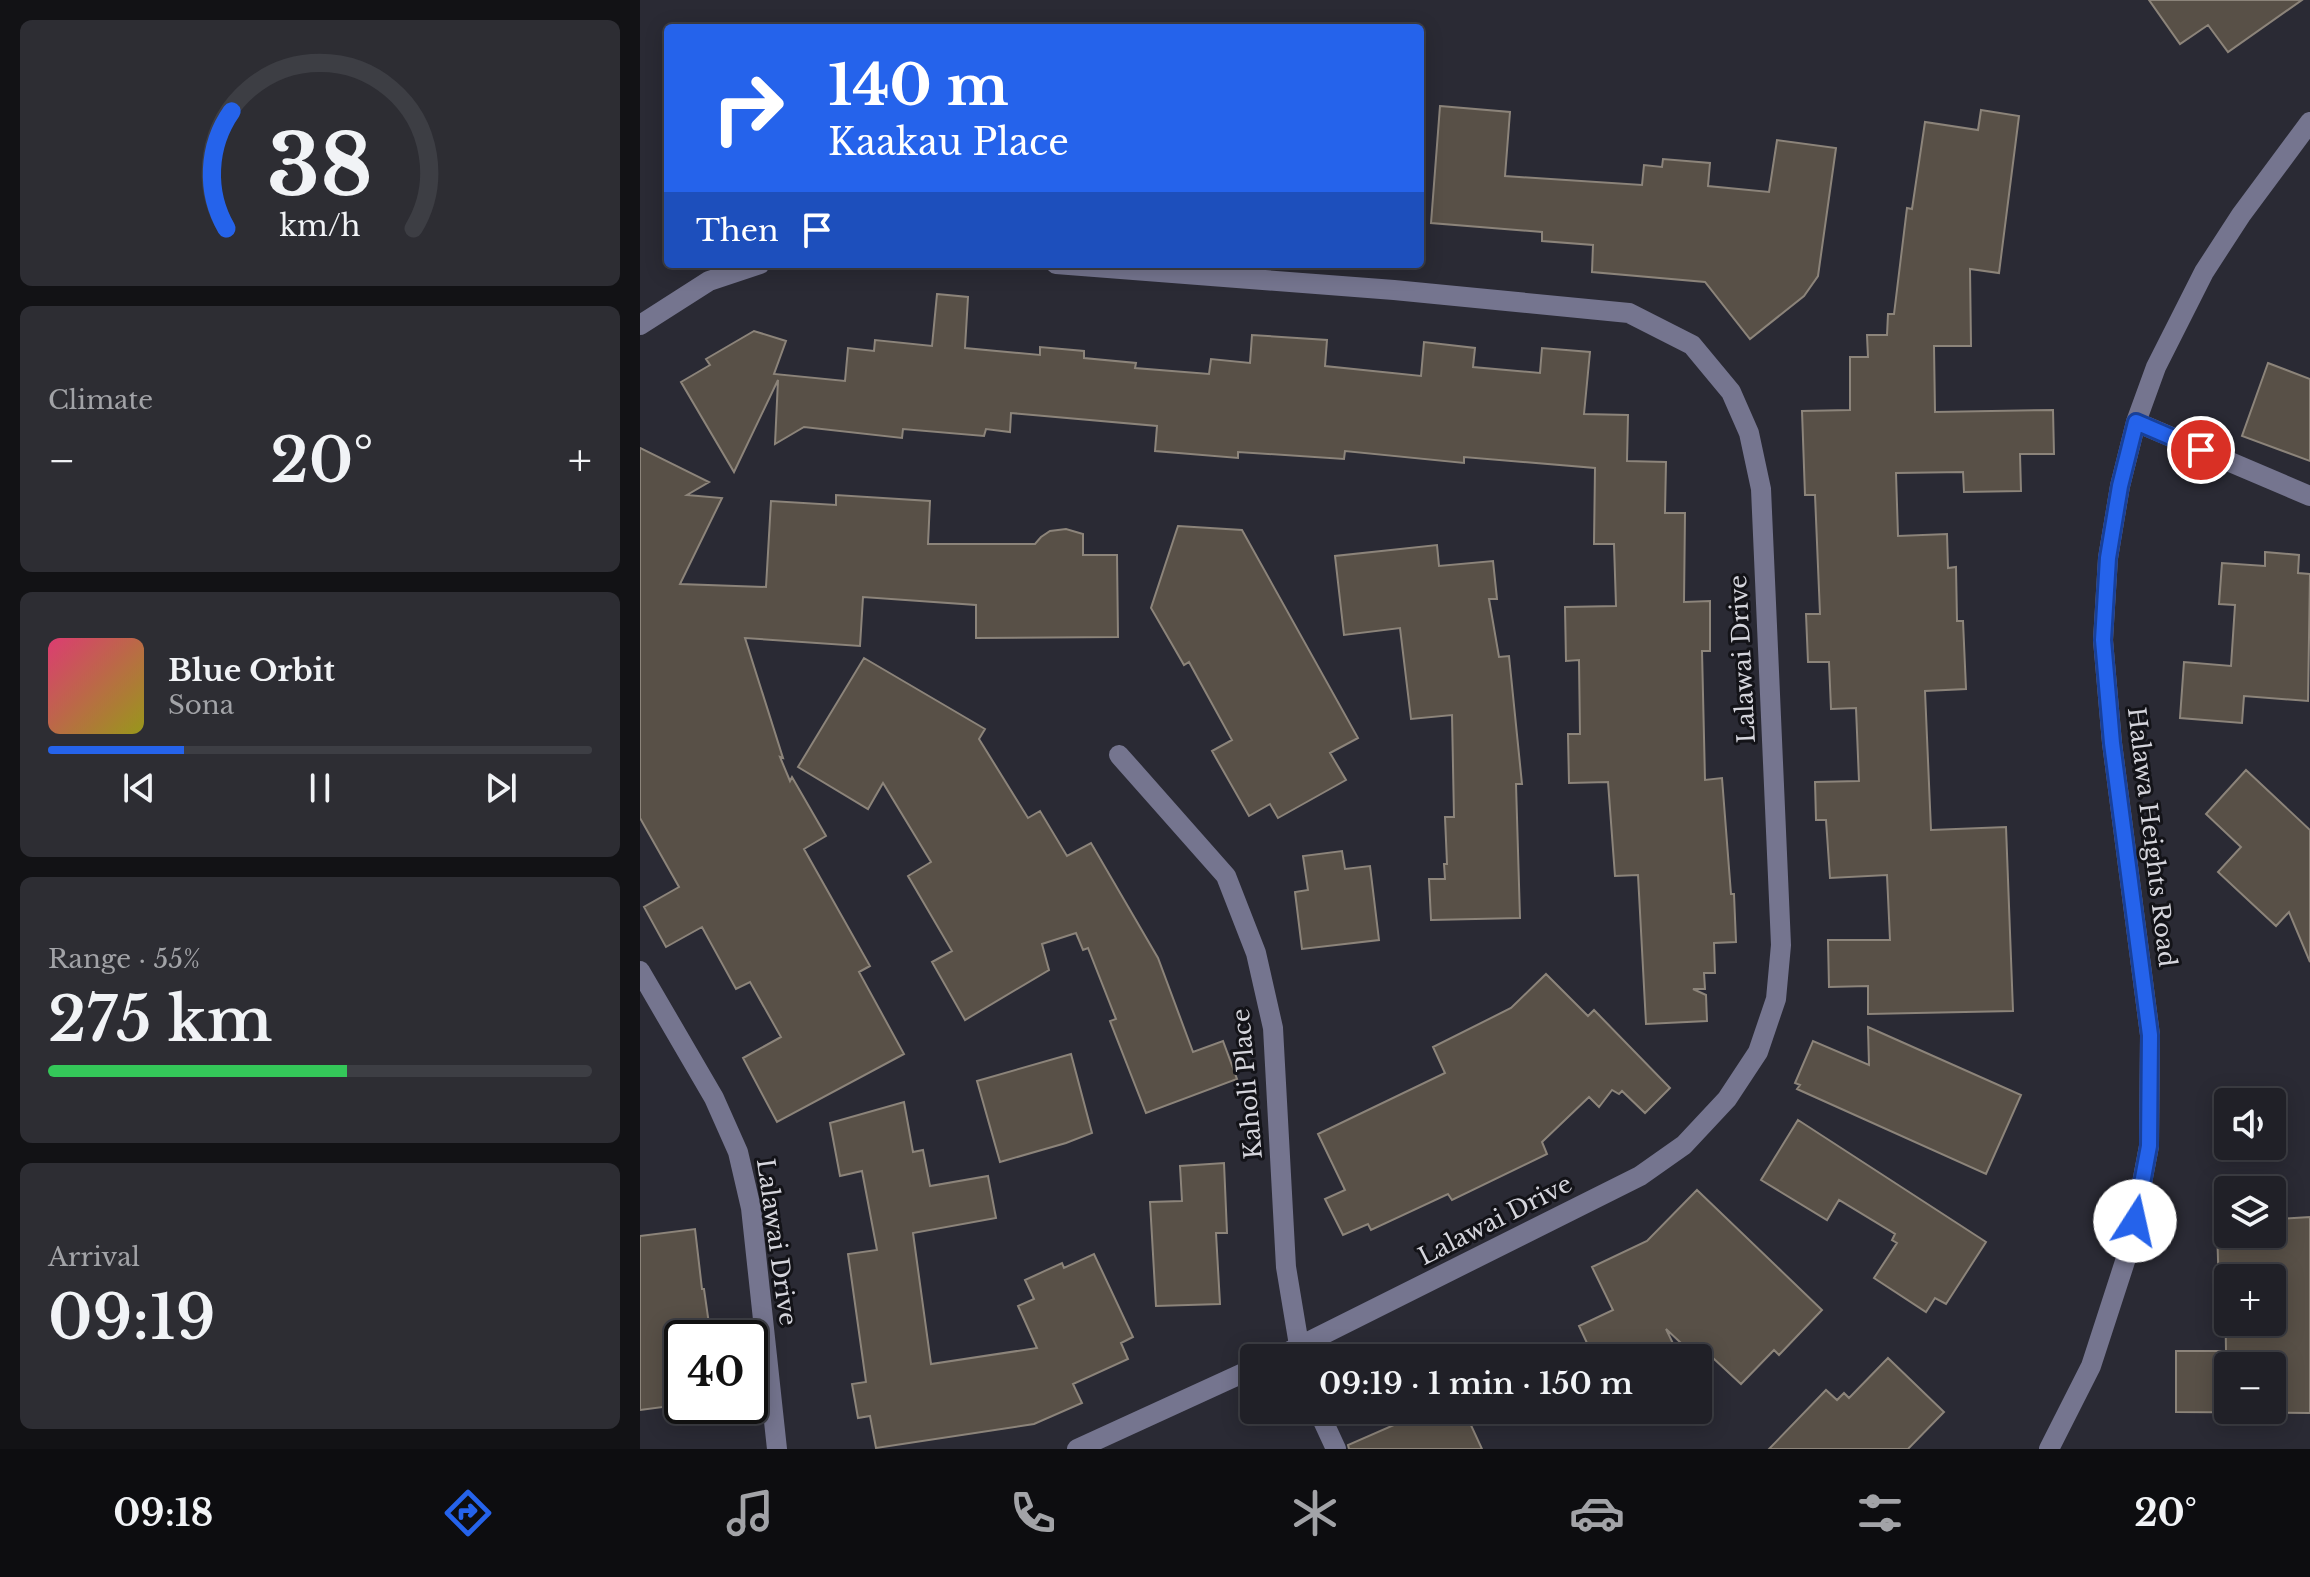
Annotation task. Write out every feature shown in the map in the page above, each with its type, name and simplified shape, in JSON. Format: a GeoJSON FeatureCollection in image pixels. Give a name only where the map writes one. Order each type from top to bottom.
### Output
{"type":"FeatureCollection","features":[{"type":"Feature","properties":{"kind":"street","name":"Halawa Heights Road"},"geometry":{"type":"LineString","coordinates":[[2049,1449],[2091,1366],[2130,1246],[2149,1146],[2150,1035],[2112,743],[2103,640],[2108,558],[2120,486],[2136,422],[2156,367],[2204,272],[2241,215],[2310,122]]}},
{"type":"Feature","properties":{"kind":"street"},"geometry":{"type":"LineString","coordinates":[[640,325],[709,281],[748,268]]}},
{"type":"Feature","properties":{"kind":"street","name":"Lalawai Drive"},"geometry":{"type":"LineString","coordinates":[[1108,268],[1394,290],[1629,313],[1692,345],[1731,392],[1749,433],[1761,489],[1781,945],[1776,999],[1758,1052],[1727,1099],[1684,1145],[1640,1176],[1317,1344]]}},
{"type":"Feature","properties":{"kind":"street"},"geometry":{"type":"LineString","coordinates":[[2136,422],[2310,496]]}},
{"type":"Feature","properties":{"kind":"street","name":"Kaholi Place"},"geometry":{"type":"LineString","coordinates":[[1119,755],[1226,876],[1256,953],[1273,1028],[1286,1267],[1299,1344]]}},
{"type":"Feature","properties":{"kind":"street","name":"Lalawai Drive"},"geometry":{"type":"LineString","coordinates":[[640,971],[714,1098],[738,1152],[751,1208],[777,1449]]}},
{"type":"Feature","properties":{"kind":"street"},"geometry":{"type":"LineString","coordinates":[[1077,1449],[1240,1374]]}},
{"type":"Feature","properties":{"kind":"street"},"geometry":{"type":"LineString","coordinates":[[1324,1424],[1336,1449]]}},
{"type":"Feature","properties":{"kind":"building"},"geometry":{"type":"Polygon","coordinates":[[[2149,0],[2302,0],[2228,52],[2208,25],[2180,44],[2149,0]]]}},
{"type":"Feature","properties":{"kind":"building"},"geometry":{"type":"Polygon","coordinates":[[[1440,106],[1510,112],[1505,176],[1642,185],[1644,165],[1662,167],[1663,159],[1710,163],[1708,186],[1769,192],[1777,140],[1836,148],[1818,276],[1804,296],[1750,339],[1705,282],[1592,272],[1593,245],[1542,241],[1542,232],[1431,223],[1440,106]]]}},
{"type":"Feature","properties":{"kind":"building"},"geometry":{"type":"Polygon","coordinates":[[[1981,110],[2019,116],[1999,273],[1970,269],[1971,346],[1934,346],[1935,412],[2053,410],[2054,454],[2020,454],[2021,491],[1964,492],[1963,472],[1896,473],[1898,536],[1947,534],[1948,568],[1956,567],[1957,621],[1963,621],[1966,689],[1925,691],[1931,830],[2006,827],[2013,1011],[1868,1014],[1868,986],[1829,987],[1828,940],[1890,940],[1887,875],[1830,878],[1826,820],[1816,820],[1815,782],[1859,781],[1856,708],[1831,709],[1829,662],[1808,662],[1806,614],[1820,614],[1815,495],[1805,495],[1802,411],[1850,410],[1850,357],[1868,357],[1867,335],[1887,335],[1888,314],[1894,314],[1907,208],[1912,209],[1925,122],[1978,130],[1981,110]]]}},
{"type":"Feature","properties":{"kind":"building"},"geometry":{"type":"Polygon","coordinates":[[[937,294],[968,297],[965,348],[1040,355],[1040,347],[1084,351],[1084,358],[1136,363],[1135,368],[1209,374],[1211,359],[1250,363],[1252,335],[1327,340],[1325,366],[1421,376],[1424,342],[1475,348],[1473,367],[1540,373],[1542,348],[1590,352],[1584,414],[1628,415],[1627,461],[1666,462],[1665,513],[1685,513],[1684,602],[1710,601],[1710,651],[1702,651],[1705,780],[1722,778],[1736,942],[1714,943],[1715,973],[1704,973],[1705,989],[1693,989],[1706,995],[1707,1021],[1646,1024],[1638,875],[1615,876],[1608,782],[1569,783],[1568,734],[1580,734],[1579,660],[1566,661],[1565,607],[1616,606],[1614,544],[1594,544],[1595,468],[1464,457],[1464,463],[1345,451],[1344,459],[1238,452],[1238,458],[1155,451],[1157,426],[1011,413],[1010,432],[986,429],[984,436],[903,429],[902,438],[804,427],[775,444],[778,380],[734,472],[681,382],[710,365],[706,359],[754,331],[786,341],[774,374],[845,381],[848,348],[874,351],[875,340],[932,346],[937,294]]]}},
{"type":"Feature","properties":{"kind":"building"},"geometry":{"type":"Polygon","coordinates":[[[2268,363],[2310,379],[2310,461],[2242,436],[2268,363]]]}},
{"type":"Feature","properties":{"kind":"building"},"geometry":{"type":"Polygon","coordinates":[[[640,448],[709,482],[687,495],[722,498],[680,584],[766,587],[771,501],[836,505],[836,495],[930,501],[928,544],[1035,544],[1050,531],[1066,529],[1083,534],[1083,555],[1117,555],[1118,637],[976,638],[976,605],[863,597],[860,646],[745,638],[783,758],[780,757],[790,781],[792,777],[826,836],[804,849],[870,966],[859,972],[904,1054],[777,1122],[743,1058],[781,1037],[750,982],[736,989],[702,927],[666,947],[644,907],[679,887],[640,818],[640,448]]]}},
{"type":"Feature","properties":{"kind":"building"},"geometry":{"type":"Polygon","coordinates":[[[1178,526],[1242,530],[1358,738],[1330,753],[1346,780],[1278,818],[1270,804],[1249,816],[1212,751],[1232,740],[1189,662],[1184,665],[1151,608],[1178,526]]]}},
{"type":"Feature","properties":{"kind":"building"},"geometry":{"type":"Polygon","coordinates":[[[1437,545],[1439,566],[1493,561],[1497,599],[1489,599],[1499,657],[1509,656],[1522,784],[1516,784],[1520,918],[1431,920],[1429,879],[1445,879],[1445,817],[1454,817],[1452,715],[1411,719],[1400,628],[1344,635],[1335,556],[1437,545]]]}},
{"type":"Feature","properties":{"kind":"building"},"geometry":{"type":"Polygon","coordinates":[[[2265,552],[2299,555],[2298,573],[2310,574],[2308,701],[2244,696],[2242,723],[2180,718],[2184,662],[2231,666],[2235,605],[2219,604],[2222,563],[2265,566],[2265,552]]]}},
{"type":"Feature","properties":{"kind":"building"},"geometry":{"type":"Polygon","coordinates":[[[864,658],[985,729],[979,739],[1028,818],[1040,811],[1067,856],[1091,843],[1158,958],[1193,1052],[1223,1041],[1237,1079],[1146,1113],[1110,1021],[1116,1019],[1088,948],[1083,950],[1076,933],[1042,944],[1049,970],[965,1020],[932,962],[952,951],[908,876],[931,862],[883,783],[868,809],[798,767],[864,658]]]}},
{"type":"Feature","properties":{"kind":"building"},"geometry":{"type":"Polygon","coordinates":[[[2246,770],[2310,830],[2310,962],[2289,912],[2276,926],[2218,872],[2241,847],[2206,814],[2246,770]]]}},
{"type":"Feature","properties":{"kind":"building"},"geometry":{"type":"Polygon","coordinates":[[[1342,851],[1345,869],[1370,866],[1379,940],[1302,949],[1295,892],[1308,890],[1303,856],[1342,851]]]}},
{"type":"Feature","properties":{"kind":"building"},"geometry":{"type":"Polygon","coordinates":[[[1546,974],[1588,1016],[1594,1010],[1670,1088],[1645,1113],[1622,1091],[1619,1094],[1612,1090],[1599,1107],[1589,1097],[1542,1142],[1547,1154],[1452,1200],[1448,1194],[1371,1230],[1368,1224],[1343,1235],[1325,1199],[1345,1190],[1318,1134],[1445,1073],[1433,1047],[1511,1008],[1546,974]]]}},
{"type":"Feature","properties":{"kind":"building"},"geometry":{"type":"Polygon","coordinates":[[[1868,1027],[2021,1095],[1986,1174],[1797,1089],[1800,1085],[1795,1083],[1813,1041],[1869,1065],[1868,1027]]]}},
{"type":"Feature","properties":{"kind":"building"},"geometry":{"type":"Polygon","coordinates":[[[1071,1054],[1092,1133],[1000,1162],[977,1081],[1071,1054]]]}},
{"type":"Feature","properties":{"kind":"building"},"geometry":{"type":"Polygon","coordinates":[[[904,1102],[913,1152],[923,1150],[930,1186],[988,1176],[996,1218],[913,1233],[931,1364],[1037,1348],[1018,1306],[1034,1299],[1025,1280],[1062,1263],[1064,1268],[1094,1254],[1133,1337],[1121,1343],[1128,1359],[1073,1384],[1082,1403],[1034,1424],[876,1448],[870,1416],[858,1418],[852,1384],[866,1382],[848,1254],[877,1250],[862,1171],[840,1176],[830,1123],[904,1102]]]}},
{"type":"Feature","properties":{"kind":"building"},"geometry":{"type":"Polygon","coordinates":[[[1798,1120],[1986,1242],[1946,1304],[1935,1298],[1926,1312],[1874,1278],[1897,1243],[1892,1240],[1895,1234],[1839,1200],[1827,1220],[1761,1180],[1798,1120]]]}},
{"type":"Feature","properties":{"kind":"building"},"geometry":{"type":"Polygon","coordinates":[[[1224,1163],[1227,1233],[1216,1233],[1220,1304],[1156,1306],[1150,1202],[1182,1201],[1180,1166],[1224,1163]]]}},
{"type":"Feature","properties":{"kind":"building"},"geometry":{"type":"Polygon","coordinates":[[[1697,1190],[1822,1310],[1779,1355],[1774,1350],[1741,1384],[1712,1358],[1712,1344],[1682,1344],[1666,1329],[1673,1344],[1587,1344],[1579,1326],[1613,1310],[1592,1267],[1647,1241],[1697,1190]]]}},
{"type":"Feature","properties":{"kind":"building"},"geometry":{"type":"Polygon","coordinates":[[[2310,1217],[2310,1413],[2286,1413],[2286,1352],[2214,1352],[2214,1412],[2176,1412],[2176,1351],[2226,1351],[2226,1336],[2286,1336],[2286,1264],[2218,1264],[2218,1248],[2286,1248],[2286,1219],[2310,1217]]]}},
{"type":"Feature","properties":{"kind":"building"},"geometry":{"type":"Polygon","coordinates":[[[695,1229],[708,1320],[664,1320],[664,1407],[640,1410],[640,1236],[695,1229]]]}},
{"type":"Feature","properties":{"kind":"building"},"geometry":{"type":"Polygon","coordinates":[[[1888,1358],[1944,1412],[1908,1449],[1769,1449],[1826,1390],[1837,1400],[1844,1393],[1849,1398],[1888,1358]]]}},
{"type":"Feature","properties":{"kind":"building"},"geometry":{"type":"Polygon","coordinates":[[[1396,1424],[1470,1424],[1482,1449],[1349,1449],[1348,1445],[1396,1424]]]}},
{"type":"Feature","properties":{"kind":"route"},"geometry":{"type":"LineString","coordinates":[[2135,1221],[2149,1146],[2150,1035],[2112,743],[2103,640],[2108,558],[2120,486],[2136,422],[2201,450]]}}]}
